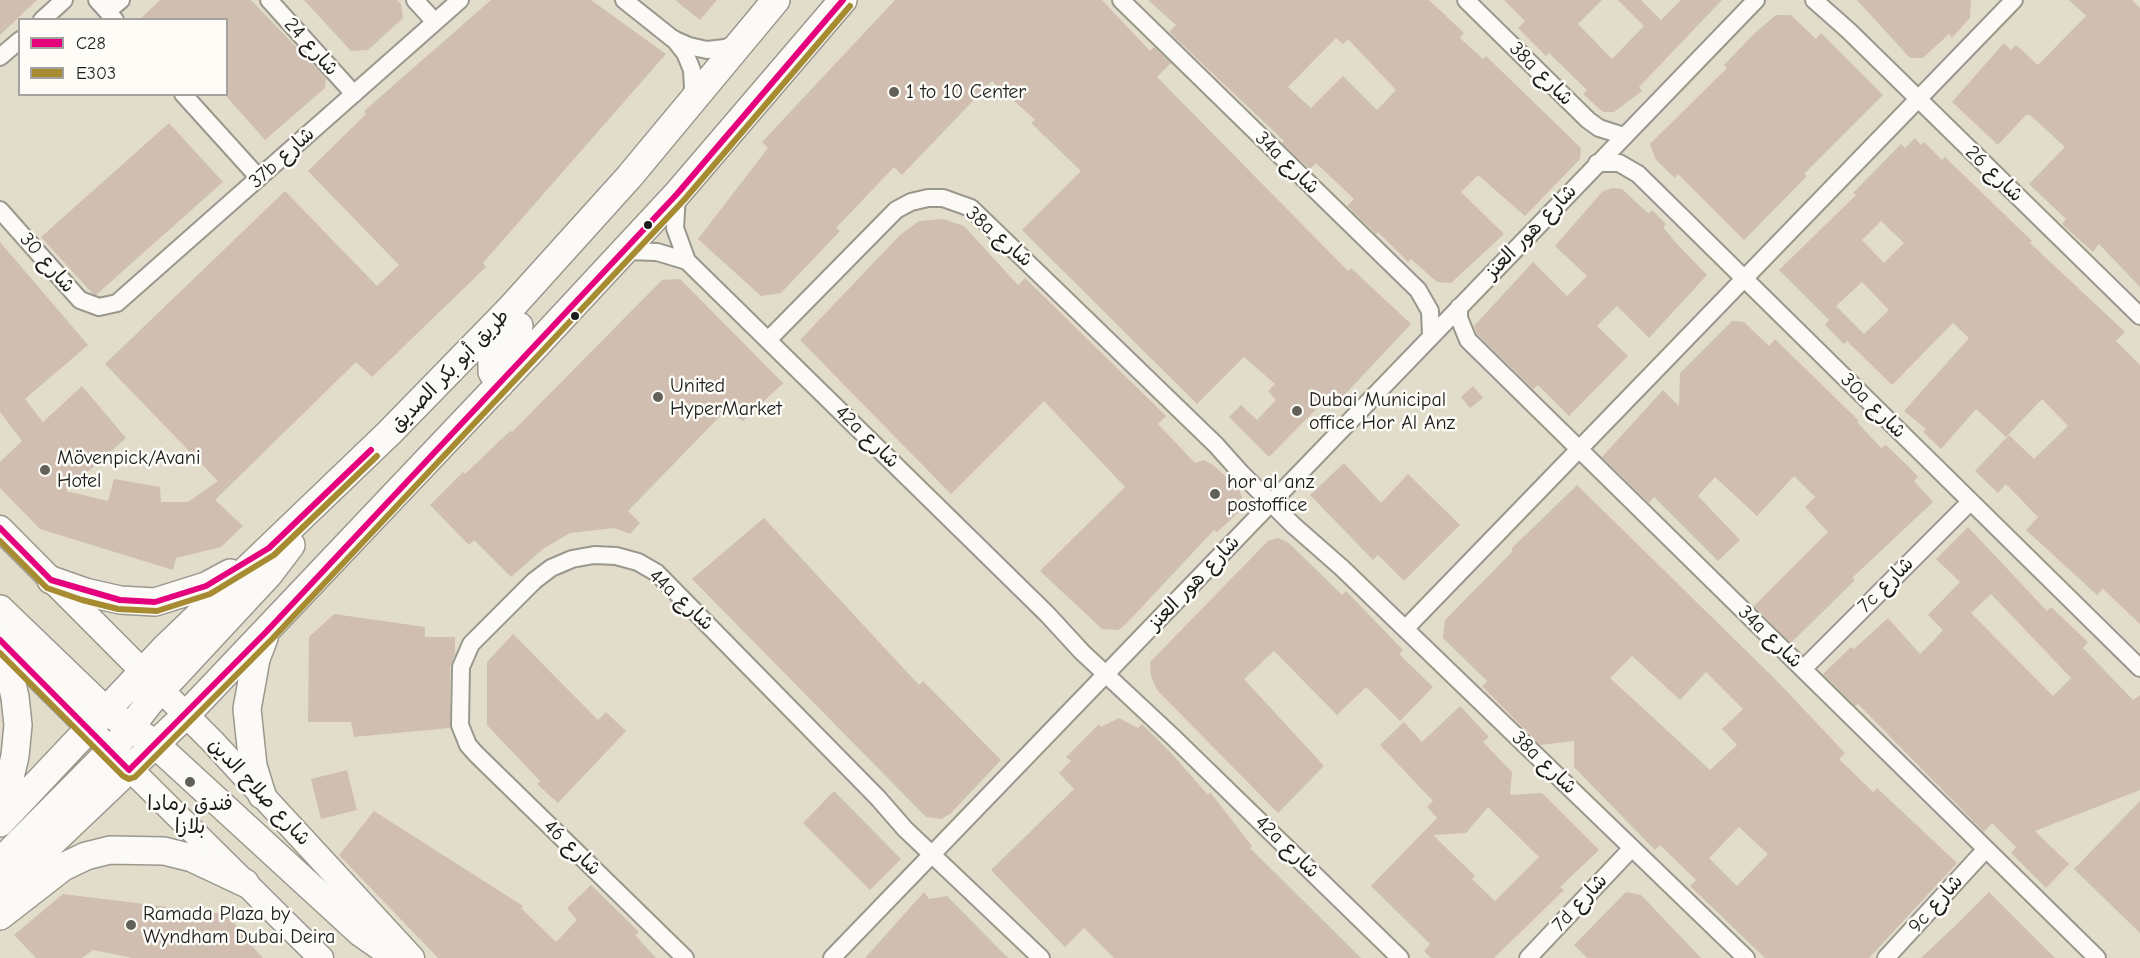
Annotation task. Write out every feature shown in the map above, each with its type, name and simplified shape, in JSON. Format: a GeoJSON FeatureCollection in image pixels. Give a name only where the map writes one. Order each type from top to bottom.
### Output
{"type":"FeatureCollection","features":[{"type":"Feature","properties":{"kind":"main road","name":"طريق أبو بكر الصديق"},"geometry":{"type":"LineString","coordinates":[[0,821],[142,671],[447,375],[567,248],[776,0]]}},
{"type":"Feature","properties":{"kind":"main road"},"geometry":{"type":"LineString","coordinates":[[0,862],[120,760],[155,744],[186,715],[677,194],[843,0]]}},
{"type":"Feature","properties":{"kind":"main road"},"geometry":{"type":"LineString","coordinates":[[500,384],[492,372],[495,353],[549,294],[561,272],[567,248]]}},
{"type":"Feature","properties":{"kind":"main road"},"geometry":{"type":"LineString","coordinates":[[0,892],[120,760],[130,727],[269,574],[330,489]]}},
{"type":"Feature","properties":{"kind":"main road","name":"شارع صلاح الدين"},"geometry":{"type":"LineString","coordinates":[[0,528],[186,715],[412,958]]}},
{"type":"Feature","properties":{"kind":"main road"},"geometry":{"type":"LineString","coordinates":[[51,580],[85,592],[120,600],[155,602],[206,586],[269,548]]}},
{"type":"Feature","properties":{"kind":"main road"},"geometry":{"type":"LineString","coordinates":[[0,609],[96,719],[120,760],[321,958]]}},
{"type":"Feature","properties":{"kind":"main road"},"geometry":{"type":"LineString","coordinates":[[262,795],[253,766],[247,710],[256,659],[266,632]]}},
{"type":"Feature","properties":{"kind":"main road"},"geometry":{"type":"LineString","coordinates":[[0,639],[96,719],[130,727],[155,744],[361,933],[397,958]]}},
{"type":"Feature","properties":{"kind":"main road"},"geometry":{"type":"LineString","coordinates":[[0,647],[7,662],[18,726],[15,756],[0,821]]}},
{"type":"Feature","properties":{"kind":"main road"},"geometry":{"type":"LineString","coordinates":[[0,916],[63,867],[86,856],[110,850],[135,848],[173,853],[210,865],[245,883]]}},
{"type":"Feature","properties":{"kind":"street"},"geometry":{"type":"LineString","coordinates":[[44,18],[64,0]]}},
{"type":"Feature","properties":{"kind":"street"},"geometry":{"type":"LineString","coordinates":[[107,10],[121,0]]}},
{"type":"Feature","properties":{"kind":"street","name":"شارع 24"},"geometry":{"type":"LineString","coordinates":[[269,0],[354,94]]}},
{"type":"Feature","properties":{"kind":"street"},"geometry":{"type":"LineString","coordinates":[[415,0],[435,22]]}},
{"type":"Feature","properties":{"kind":"street","name":"37b شارع"},"geometry":{"type":"LineString","coordinates":[[99,307],[117,303],[125,297],[460,0]]}},
{"type":"Feature","properties":{"kind":"street","name":"34a شارع"},"geometry":{"type":"LineString","coordinates":[[1121,0],[1418,290],[1430,311],[1431,335]]}},
{"type":"Feature","properties":{"kind":"street","name":"38a شارع"},"geometry":{"type":"LineString","coordinates":[[1466,0],[1588,120],[1599,128],[1624,136]]}},
{"type":"Feature","properties":{"kind":"street","name":"شارع هور العنز"},"geometry":{"type":"LineString","coordinates":[[832,958],[1756,0]]}},
{"type":"Feature","properties":{"kind":"street","name":"شارع 26"},"geometry":{"type":"LineString","coordinates":[[1814,0],[1849,31],[2140,316]]}},
{"type":"Feature","properties":{"kind":"street","name":"شارع 26"},"geometry":{"type":"LineString","coordinates":[[1824,0],[1849,31]]}},
{"type":"Feature","properties":{"kind":"street"},"geometry":{"type":"LineString","coordinates":[[1405,629],[2014,0]]}},
{"type":"Feature","properties":{"kind":"street"},"geometry":{"type":"LineString","coordinates":[[633,6],[673,39],[685,53],[692,70],[693,88],[689,105]]}},
{"type":"Feature","properties":{"kind":"street"},"geometry":{"type":"LineString","coordinates":[[673,39],[707,50],[724,48],[741,42]]}},
{"type":"Feature","properties":{"kind":"street"},"geometry":{"type":"LineString","coordinates":[[0,57],[18,42]]}},
{"type":"Feature","properties":{"kind":"street"},"geometry":{"type":"LineString","coordinates":[[185,96],[259,178]]}},
{"type":"Feature","properties":{"kind":"street","name":"30a شارع"},"geometry":{"type":"LineString","coordinates":[[1597,164],[1619,163],[1638,174],[2140,668]]}},
{"type":"Feature","properties":{"kind":"street","name":"42a شارع"},"geometry":{"type":"LineString","coordinates":[[677,194],[675,228],[687,261],[1047,614],[1109,671],[1173,737],[1400,958]]}},
{"type":"Feature","properties":{"kind":"street","name":"38a شارع"},"geometry":{"type":"LineString","coordinates":[[768,340],[896,210],[911,202],[928,198],[958,202],[984,217],[1216,445],[1237,459],[1342,568],[1746,958]]}},
{"type":"Feature","properties":{"kind":"street","name":"شارع 30"},"geometry":{"type":"LineString","coordinates":[[0,210],[80,300],[99,307]]}},
{"type":"Feature","properties":{"kind":"street","name":"42a شارع"},"geometry":{"type":"LineString","coordinates":[[624,251],[657,252],[687,261]]}},
{"type":"Feature","properties":{"kind":"street","name":"34a شارع"},"geometry":{"type":"LineString","coordinates":[[1459,307],[1459,318],[1468,340],[2097,958]]}},
{"type":"Feature","properties":{"kind":"street","name":"7c شارع"},"geometry":{"type":"LineString","coordinates":[[1803,669],[1970,502]]}},
{"type":"Feature","properties":{"kind":"street","name":"44a شارع"},"geometry":{"type":"LineString","coordinates":[[463,735],[459,715],[459,680],[464,655],[471,644],[534,581],[552,568],[572,559],[594,555],[616,556],[647,567],[674,588],[878,798],[936,851]]}},
{"type":"Feature","properties":{"kind":"street","name":"شارع 46"},"geometry":{"type":"LineString","coordinates":[[463,735],[476,753],[685,958]]}},
{"type":"Feature","properties":{"kind":"street","name":"7d شارع"},"geometry":{"type":"LineString","coordinates":[[1528,958],[1632,848]]}},
{"type":"Feature","properties":{"kind":"street","name":"9c شارع"},"geometry":{"type":"LineString","coordinates":[[1886,958],[1986,849]]}},
{"type":"Feature","properties":{"kind":"street"},"geometry":{"type":"LineString","coordinates":[[936,851],[1041,958]]}},
{"type":"Feature","properties":{"kind":"building"},"geometry":{"type":"Polygon","coordinates":[[[0,0],[37,0],[0,35],[0,0]]]}},
{"type":"Feature","properties":{"kind":"building"},"geometry":{"type":"Polygon","coordinates":[[[160,0],[251,0],[326,78],[325,88],[265,140],[226,96],[228,96],[228,18],[141,18],[160,0]]]}},
{"type":"Feature","properties":{"kind":"building"},"geometry":{"type":"Polygon","coordinates":[[[304,0],[397,0],[401,4],[403,18],[368,50],[351,51],[304,0]]]}},
{"type":"Feature","properties":{"kind":"building"},"geometry":{"type":"Polygon","coordinates":[[[491,0],[591,0],[666,54],[483,263],[486,267],[372,377],[356,362],[215,500],[243,526],[221,547],[176,558],[173,570],[40,529],[0,488],[0,462],[22,441],[0,412],[0,242],[88,345],[25,399],[43,422],[82,386],[126,438],[66,491],[108,501],[114,479],[160,487],[161,502],[188,502],[218,481],[105,364],[285,191],[377,286],[399,265],[308,171],[366,114],[364,111],[491,0]]]}},
{"type":"Feature","properties":{"kind":"building"},"geometry":{"type":"Polygon","coordinates":[[[675,0],[717,0],[700,20],[675,0]]]}},
{"type":"Feature","properties":{"kind":"building"},"geometry":{"type":"Polygon","coordinates":[[[895,0],[1102,0],[1150,51],[1154,47],[1171,63],[1157,77],[1348,271],[1351,268],[1411,324],[1337,403],[1329,396],[1269,457],[1229,417],[1241,405],[1257,420],[1276,400],[1268,391],[1275,384],[1244,357],[1197,404],[1022,230],[1081,171],[1031,123],[1035,120],[992,81],[902,175],[894,167],[836,228],[840,231],[781,293],[761,296],[698,239],[768,148],[762,142],[895,0]]]}},
{"type":"Feature","properties":{"kind":"building"},"geometry":{"type":"Polygon","coordinates":[[[1148,0],[1429,0],[1464,33],[1460,38],[1483,59],[1486,56],[1581,148],[1580,159],[1525,216],[1478,175],[1461,192],[1504,234],[1451,283],[1437,282],[1411,259],[1408,262],[1378,232],[1376,234],[1347,206],[1354,199],[1316,163],[1310,169],[1300,160],[1282,143],[1284,141],[1169,32],[1176,25],[1148,0]],[[1336,38],[1288,87],[1311,108],[1343,76],[1377,110],[1396,90],[1348,39],[1343,44],[1336,38]]]}},
{"type":"Feature","properties":{"kind":"building"},"geometry":{"type":"Polygon","coordinates":[[[1504,0],[1602,0],[1578,24],[1612,59],[1644,26],[1618,0],[1641,0],[1661,20],[1681,0],[1722,0],[1639,87],[1642,91],[1614,112],[1603,112],[1583,94],[1587,90],[1549,53],[1546,56],[1518,28],[1525,21],[1504,0]]]}},
{"type":"Feature","properties":{"kind":"building"},"geometry":{"type":"Polygon","coordinates":[[[1857,0],[1971,0],[1970,18],[1952,38],[1949,34],[1923,58],[1910,58],[1857,0]]]}},
{"type":"Feature","properties":{"kind":"building"},"geometry":{"type":"Polygon","coordinates":[[[2069,0],[2132,0],[2140,8],[2140,287],[2099,244],[2093,252],[2062,224],[2066,219],[2029,184],[2065,147],[2030,115],[2026,115],[1998,145],[1952,102],[2004,43],[2011,50],[2016,45],[2038,65],[2086,16],[2069,0]]]}},
{"type":"Feature","properties":{"kind":"building"},"geometry":{"type":"Polygon","coordinates":[[[1776,15],[1791,15],[1816,39],[1821,33],[1883,95],[1804,174],[1807,176],[1744,240],[1678,174],[1675,178],[1656,160],[1650,144],[1727,68],[1724,65],[1756,32],[1776,15]]]}},
{"type":"Feature","properties":{"kind":"building"},"geometry":{"type":"Polygon","coordinates":[[[169,123],[223,182],[96,295],[93,294],[41,237],[169,123]]]}},
{"type":"Feature","properties":{"kind":"building"},"geometry":{"type":"Polygon","coordinates":[[[1915,138],[1921,145],[1924,142],[1942,160],[1945,157],[2032,241],[2030,243],[2125,332],[2116,341],[2140,365],[2140,624],[2103,589],[2097,595],[2026,530],[2038,517],[2006,484],[1998,493],[1975,471],[2009,435],[2034,459],[2068,426],[2042,399],[2006,437],[1976,409],[1941,449],[1923,432],[1926,429],[1904,411],[1969,338],[1953,323],[1892,385],[1847,341],[1844,344],[1825,325],[1829,320],[1779,270],[1856,195],[1853,193],[1901,144],[1905,148],[1915,138]],[[1881,221],[1862,240],[1884,263],[1904,243],[1881,221]],[[1862,282],[1836,306],[1864,334],[1889,310],[1862,282]]]}},
{"type":"Feature","properties":{"kind":"building"},"geometry":{"type":"Polygon","coordinates":[[[1613,188],[1622,189],[1649,214],[1652,210],[1666,224],[1663,227],[1677,244],[1707,275],[1649,338],[1617,306],[1597,326],[1628,356],[1569,416],[1538,385],[1533,389],[1477,334],[1474,326],[1533,262],[1567,296],[1587,276],[1555,246],[1603,191],[1613,188]]]}},
{"type":"Feature","properties":{"kind":"building"},"geometry":{"type":"Polygon","coordinates":[[[943,219],[964,226],[1018,285],[1025,278],[1166,416],[1158,424],[1195,463],[1204,460],[1213,465],[1238,487],[1243,500],[1240,511],[1217,532],[1214,530],[1118,630],[1102,629],[1040,571],[1125,487],[1044,401],[951,494],[800,340],[900,235],[919,221],[943,219]]]}},
{"type":"Feature","properties":{"kind":"building","name":"United HyperMarket"},"geometry":{"type":"Polygon","coordinates":[[[680,279],[783,383],[743,421],[726,410],[628,511],[640,523],[630,534],[614,528],[570,533],[543,549],[511,577],[474,540],[469,545],[430,505],[463,472],[465,474],[510,431],[512,432],[662,280],[680,279]]]}},
{"type":"Feature","properties":{"kind":"building"},"geometry":{"type":"Polygon","coordinates":[[[1732,321],[1744,322],[1769,346],[1775,339],[1859,421],[1857,422],[1881,448],[1886,445],[1908,466],[1918,477],[1914,481],[1933,502],[1852,578],[1855,580],[1791,643],[1754,606],[1828,532],[1805,507],[1815,497],[1794,476],[1757,516],[1715,477],[1698,496],[1740,540],[1718,561],[1654,497],[1649,503],[1602,457],[1663,390],[1679,406],[1680,373],[1732,321]]]}},
{"type":"Feature","properties":{"kind":"building"},"geometry":{"type":"Polygon","coordinates":[[[1473,386],[1483,398],[1470,408],[1461,397],[1473,386]]]}},
{"type":"Feature","properties":{"kind":"building"},"geometry":{"type":"Polygon","coordinates":[[[1344,463],[1381,503],[1408,474],[1460,525],[1404,581],[1378,555],[1373,560],[1310,495],[1344,463]]]}},
{"type":"Feature","properties":{"kind":"building"},"geometry":{"type":"Polygon","coordinates":[[[1577,485],[1776,680],[1845,753],[1839,759],[1873,792],[1877,788],[1957,863],[1869,958],[1765,958],[1690,886],[1696,880],[1660,845],[1655,850],[1574,767],[1574,741],[1540,745],[1482,686],[1487,681],[1443,638],[1445,620],[1513,551],[1511,549],[1577,485]],[[1632,656],[1610,678],[1710,770],[1737,745],[1722,729],[1743,709],[1706,672],[1680,700],[1632,656]],[[1739,827],[1709,858],[1737,886],[1768,854],[1739,827]]]}},
{"type":"Feature","properties":{"kind":"building"},"geometry":{"type":"Polygon","coordinates":[[[764,518],[919,685],[923,681],[1001,760],[950,814],[941,819],[926,817],[692,579],[764,518]]]}},
{"type":"Feature","properties":{"kind":"building"},"geometry":{"type":"Polygon","coordinates":[[[1968,527],[2047,611],[2051,607],[2088,642],[2083,648],[2133,700],[2140,695],[2140,790],[2035,831],[2069,864],[2046,888],[2011,853],[2016,847],[1992,823],[1984,832],[1858,704],[1855,706],[1823,674],[1851,647],[1854,649],[1888,618],[1920,654],[1934,640],[1943,630],[1928,615],[1960,582],[1936,559],[1968,527]],[[1991,594],[1971,613],[2053,696],[2071,678],[1991,594]]]}},
{"type":"Feature","properties":{"kind":"building"},"geometry":{"type":"Polygon","coordinates":[[[1278,538],[1289,543],[1342,595],[1346,591],[1403,650],[1399,654],[1433,687],[1400,721],[1366,687],[1337,715],[1274,651],[1244,679],[1324,766],[1278,813],[1157,690],[1151,676],[1150,662],[1268,541],[1278,538]]]}},
{"type":"Feature","properties":{"kind":"building"},"geometry":{"type":"Polygon","coordinates":[[[334,614],[425,627],[425,637],[455,637],[455,654],[450,667],[450,728],[354,737],[351,722],[308,722],[309,637],[334,614]]]}},
{"type":"Feature","properties":{"kind":"building"},"geometry":{"type":"Polygon","coordinates":[[[513,634],[598,720],[606,712],[626,731],[558,803],[537,784],[540,781],[487,725],[487,662],[513,634]]]}},
{"type":"Feature","properties":{"kind":"building"},"geometry":{"type":"Polygon","coordinates":[[[1460,706],[1489,737],[1483,742],[1512,772],[1510,795],[1542,793],[1599,850],[1560,887],[1564,890],[1494,958],[1431,958],[1424,951],[1430,944],[1371,886],[1437,818],[1427,807],[1433,801],[1380,745],[1404,722],[1422,742],[1460,706]],[[1488,807],[1466,833],[1433,835],[1475,876],[1472,879],[1495,901],[1539,857],[1488,807]]]}},
{"type":"Feature","properties":{"kind":"building"},"geometry":{"type":"Polygon","coordinates":[[[1119,718],[1138,728],[1142,724],[1208,795],[1210,792],[1252,846],[1250,848],[1361,958],[1114,958],[1084,928],[1065,947],[991,870],[1074,789],[1059,773],[1071,761],[1066,757],[1099,724],[1101,727],[1119,718]]]}},
{"type":"Feature","properties":{"kind":"building"},"geometry":{"type":"Polygon","coordinates":[[[347,770],[357,810],[321,819],[311,779],[347,770]]]}},
{"type":"Feature","properties":{"kind":"building"},"geometry":{"type":"Polygon","coordinates":[[[834,791],[901,859],[870,890],[803,823],[834,791]]]}},
{"type":"Feature","properties":{"kind":"building"},"geometry":{"type":"Polygon","coordinates":[[[2140,801],[2140,933],[2074,869],[2140,801]]]}},
{"type":"Feature","properties":{"kind":"building"},"geometry":{"type":"Polygon","coordinates":[[[374,811],[523,906],[521,908],[556,942],[577,920],[567,908],[591,885],[639,932],[635,935],[656,958],[438,958],[339,855],[374,811]]]}},
{"type":"Feature","properties":{"kind":"building"},"geometry":{"type":"Polygon","coordinates":[[[924,892],[929,899],[947,896],[1008,958],[865,958],[924,892]]]}},
{"type":"Feature","properties":{"kind":"building"},"geometry":{"type":"Polygon","coordinates":[[[1626,892],[1641,895],[1701,958],[1587,958],[1574,945],[1626,892]]]}},
{"type":"Feature","properties":{"kind":"building"},"geometry":{"type":"Polygon","coordinates":[[[1989,892],[2055,958],[1921,958],[1955,926],[1989,892]]]}},
{"type":"Feature","properties":{"kind":"building","name":"Ramada Plaza by Wyndham Dubai Deira"},"geometry":{"type":"Polygon","coordinates":[[[63,894],[225,914],[253,943],[251,945],[263,958],[133,958],[93,950],[82,958],[36,958],[14,935],[63,894]]]}},
{"type":"Feature","properties":{"kind":"transit line","name":"C28"},"geometry":{"type":"LineString","coordinates":[[0,640],[129,770],[266,632],[677,194],[843,0]]}},
{"type":"Feature","properties":{"kind":"transit line","name":"E303"},"geometry":{"type":"LineString","coordinates":[[0,653],[123,776],[129,779],[135,777],[273,638],[684,200],[850,6]]}},
{"type":"Feature","properties":{"kind":"transit line","name":"C28"},"geometry":{"type":"LineString","coordinates":[[0,528],[51,580],[120,600],[155,602],[206,586],[269,548],[371,450]]}},
{"type":"Feature","properties":{"kind":"transit line","name":"E303"},"geometry":{"type":"LineString","coordinates":[[0,541],[47,588],[118,609],[157,611],[210,594],[274,555],[377,456]]}},
{"type":"Feature","properties":{"kind":"place","name":"1 to 10 Center"},"geometry":{"type":"Point","coordinates":[894,92]}},
{"type":"Feature","properties":{"kind":"place","name":"United HyperMarket"},"geometry":{"type":"Point","coordinates":[658,397]}},
{"type":"Feature","properties":{"kind":"place","name":"Dubai Municipal office Hor Al Anz"},"geometry":{"type":"Point","coordinates":[1297,411]}},
{"type":"Feature","properties":{"kind":"place","name":"Mövenpick/Avani Hotel"},"geometry":{"type":"Point","coordinates":[45,470]}},
{"type":"Feature","properties":{"kind":"place","name":"hor al anz postoffice"},"geometry":{"type":"Point","coordinates":[1215,494]}},
{"type":"Feature","properties":{"kind":"place","name":"فندق رمادا بلازا"},"geometry":{"type":"Point","coordinates":[190,782]}},
{"type":"Feature","properties":{"kind":"place","name":"Ramada Plaza by Wyndham Dubai Deira"},"geometry":{"type":"Point","coordinates":[131,925]}}]}
